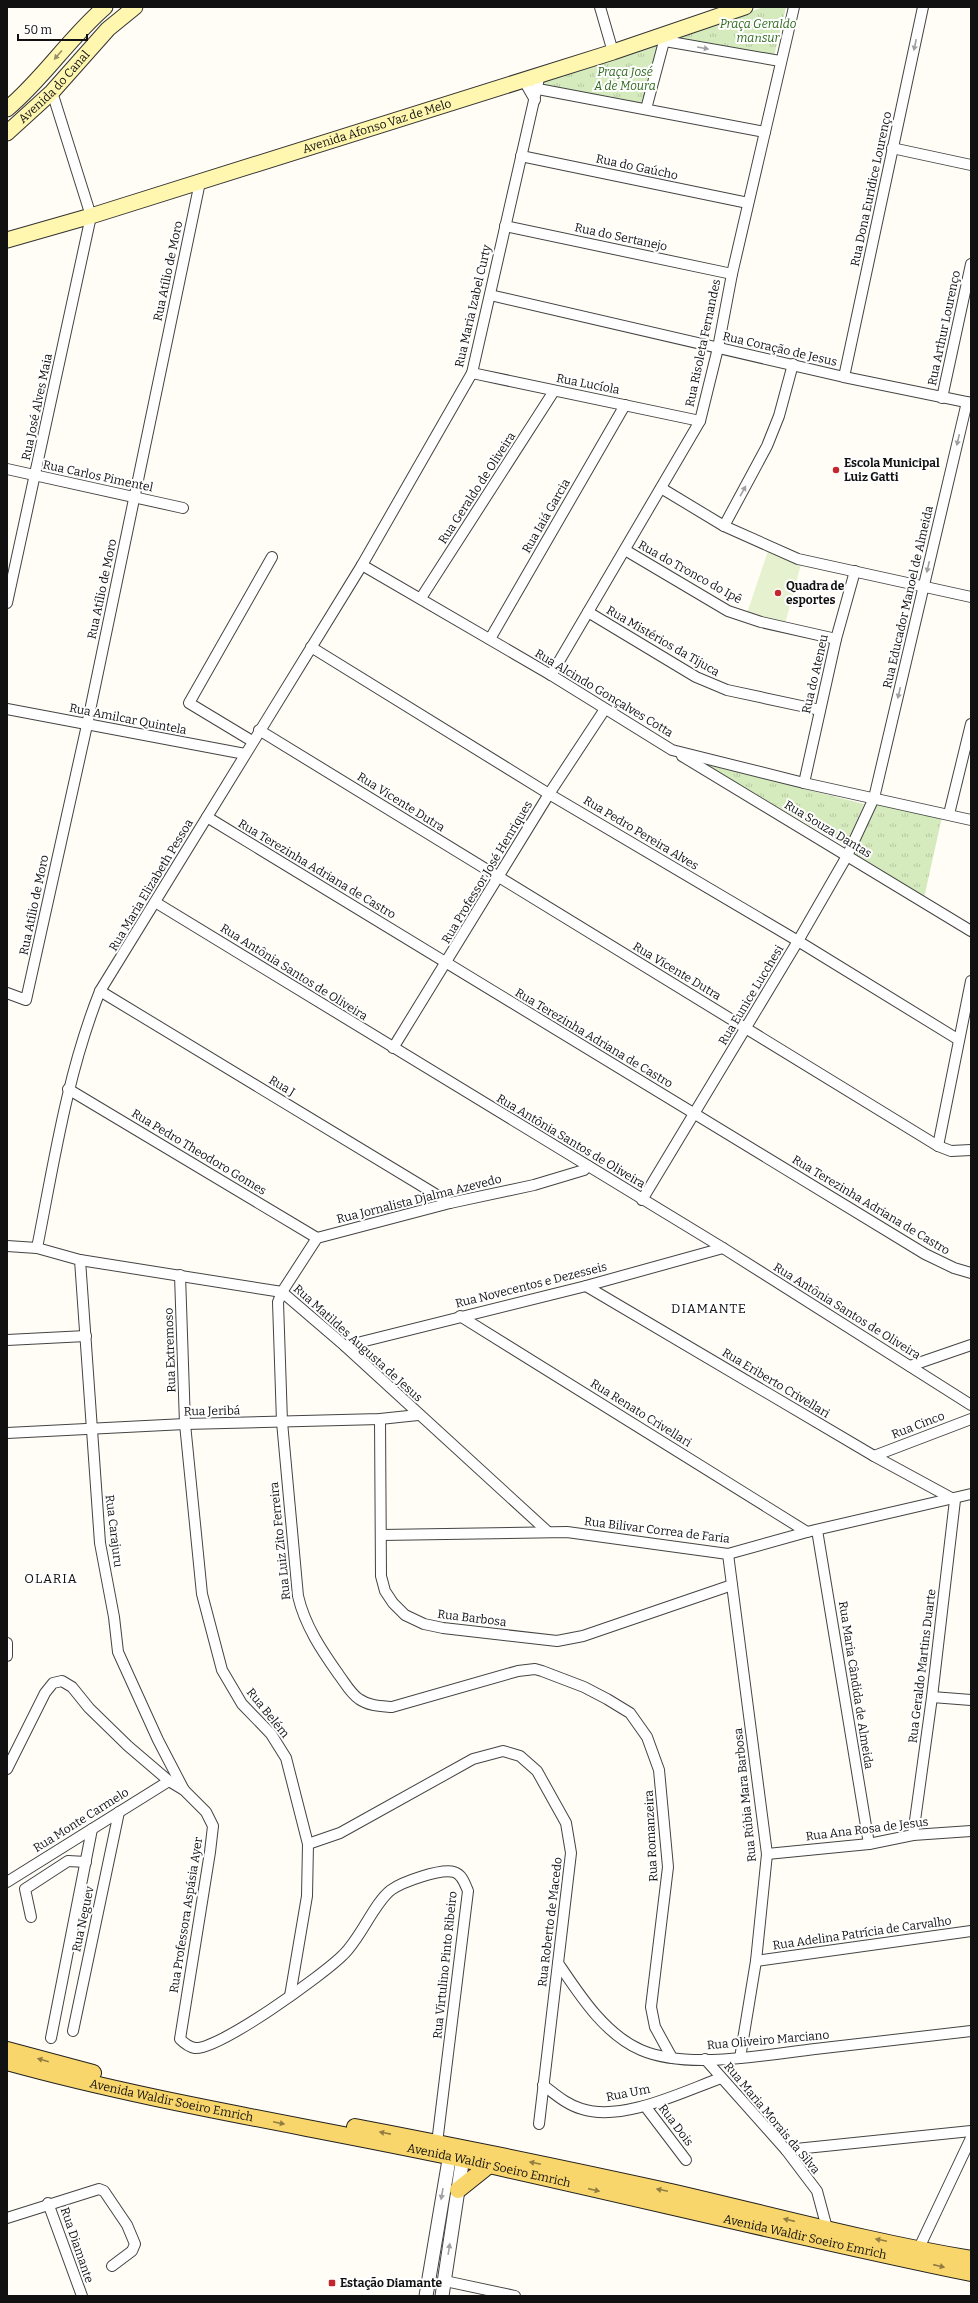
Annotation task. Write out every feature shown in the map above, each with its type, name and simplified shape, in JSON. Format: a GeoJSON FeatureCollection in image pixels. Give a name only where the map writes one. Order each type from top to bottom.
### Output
{"type":"FeatureCollection","features":[{"type":"Feature","properties":{"kind":"main road","name":"Avenida do Canal"},"geometry":{"type":"LineString","coordinates":[[7,109],[23,96],[70,41],[105,7]]}},
{"type":"Feature","properties":{"kind":"main road","name":"Avenida do Canal"},"geometry":{"type":"LineString","coordinates":[[7,133],[52,92],[108,29],[135,7]]}},
{"type":"Feature","properties":{"kind":"main road","name":"Avenida Afonso Vaz de Melo"},"geometry":{"type":"LineString","coordinates":[[7,240],[200,182],[523,79],[539,82],[613,52],[665,38],[745,7]]}},
{"type":"Feature","properties":{"kind":"main road","name":"Avenida Waldir Soeiro Emrich"},"geometry":{"type":"LineString","coordinates":[[7,2050],[78,2070],[319,2120],[453,2150],[672,2192],[969,2271]]}},
{"type":"Feature","properties":{"kind":"main road","name":"Avenida Waldir Soeiro Emrich"},"geometry":{"type":"LineString","coordinates":[[7,2062],[84,2082],[317,2131],[453,2150],[488,2166],[829,2235],[919,2248],[969,2271]]}},
{"type":"Feature","properties":{"kind":"main road"},"geometry":{"type":"LineString","coordinates":[[458,2190],[488,2166]]}},
{"type":"Feature","properties":{"kind":"street"},"geometry":{"type":"LineString","coordinates":[[600,7],[613,52]]}},
{"type":"Feature","properties":{"kind":"street","name":"Rua Risoleta Fernandes"},"geometry":{"type":"LineString","coordinates":[[551,675],[700,421],[718,348],[732,274],[780,61],[794,7]]}},
{"type":"Feature","properties":{"kind":"street","name":"Rua Dona Euridice Lourenço"},"geometry":{"type":"LineString","coordinates":[[844,377],[923,7]]}},
{"type":"Feature","properties":{"kind":"street"},"geometry":{"type":"LineString","coordinates":[[646,109],[665,38],[780,61]]}},
{"type":"Feature","properties":{"kind":"street"},"geometry":{"type":"LineString","coordinates":[[523,79],[535,100]]}},
{"type":"Feature","properties":{"kind":"street"},"geometry":{"type":"LineString","coordinates":[[539,82],[646,109],[765,132]]}},
{"type":"Feature","properties":{"kind":"street","name":"Rua Maria Izabel Curty"},"geometry":{"type":"LineString","coordinates":[[362,565],[472,373],[520,156],[539,82]]}},
{"type":"Feature","properties":{"kind":"street"},"geometry":{"type":"LineString","coordinates":[[52,92],[91,216]]}},
{"type":"Feature","properties":{"kind":"street"},"geometry":{"type":"LineString","coordinates":[[892,148],[971,165]]}},
{"type":"Feature","properties":{"kind":"street","name":"Rua do Gaúcho"},"geometry":{"type":"LineString","coordinates":[[520,156],[748,203]]}},
{"type":"Feature","properties":{"kind":"street","name":"Rua Atílio de Moro"},"geometry":{"type":"LineString","coordinates":[[7,993],[26,1000],[86,725],[200,182]]}},
{"type":"Feature","properties":{"kind":"street","name":"Rua José Alves Maia"},"geometry":{"type":"LineString","coordinates":[[7,603],[91,216]]}},
{"type":"Feature","properties":{"kind":"street","name":"Rua do Sertanejo"},"geometry":{"type":"LineString","coordinates":[[505,226],[732,274]]}},
{"type":"Feature","properties":{"kind":"street","name":"Rua Arthur Lourenço"},"geometry":{"type":"LineString","coordinates":[[942,398],[971,264]]}},
{"type":"Feature","properties":{"kind":"street","name":"Rua Coração de Jesus"},"geometry":{"type":"LineString","coordinates":[[490,295],[844,377],[969,403]]}},
{"type":"Feature","properties":{"kind":"street"},"geometry":{"type":"LineString","coordinates":[[724,526],[767,446],[779,416],[793,364]]}},
{"type":"Feature","properties":{"kind":"street","name":"Rua Lucíola"},"geometry":{"type":"LineString","coordinates":[[472,373],[700,421]]}},
{"type":"Feature","properties":{"kind":"street","name":"Rua Geraldo de Oliveira"},"geometry":{"type":"LineString","coordinates":[[421,598],[554,391]]}},
{"type":"Feature","properties":{"kind":"street","name":"Rua Educador Manoel de Almeida"},"geometry":{"type":"LineString","coordinates":[[874,798],[969,403]]}},
{"type":"Feature","properties":{"kind":"street","name":"Rua Iaiá Garcia"},"geometry":{"type":"LineString","coordinates":[[490,639],[625,405]]}},
{"type":"Feature","properties":{"kind":"street","name":"Rua Carlos Pimentel"},"geometry":{"type":"LineString","coordinates":[[7,468],[183,508]]}},
{"type":"Feature","properties":{"kind":"street"},"geometry":{"type":"LineString","coordinates":[[661,488],[724,526],[798,559],[971,597]]}},
{"type":"Feature","properties":{"kind":"street","name":"Rua do Tronco do Ipê"},"geometry":{"type":"LineString","coordinates":[[625,550],[728,610],[761,622],[836,639]]}},
{"type":"Feature","properties":{"kind":"street"},"geometry":{"type":"LineString","coordinates":[[252,741],[189,703],[272,557]]}},
{"type":"Feature","properties":{"kind":"street","name":"Rua Alcindo Gonçalves Cotta"},"geometry":{"type":"LineString","coordinates":[[362,565],[551,675],[605,710],[672,750],[804,783],[971,820]]}},
{"type":"Feature","properties":{"kind":"street","name":"Rua Maria Elizabeth Pessoa"},"geometry":{"type":"LineString","coordinates":[[37,1248],[68,1089],[85,1030],[100,991],[252,741],[362,565]]}},
{"type":"Feature","properties":{"kind":"street","name":"Rua do Ateneu"},"geometry":{"type":"LineString","coordinates":[[804,783],[836,639],[855,572]]}},
{"type":"Feature","properties":{"kind":"street","name":"Rua Mistérios da Tijuca"},"geometry":{"type":"LineString","coordinates":[[588,612],[696,677],[727,690],[820,710]]}},
{"type":"Feature","properties":{"kind":"street","name":"Rua Pedro Pereira Alves"},"geometry":{"type":"LineString","coordinates":[[311,647],[549,794],[798,941],[959,1040]]}},
{"type":"Feature","properties":{"kind":"street","name":"Rua Amilcar Quintela"},"geometry":{"type":"LineString","coordinates":[[7,709],[245,754]]}},
{"type":"Feature","properties":{"kind":"street","name":"Rua Professor José Henriques"},"geometry":{"type":"LineString","coordinates":[[393,1048],[499,878],[549,794],[605,710]]}},
{"type":"Feature","properties":{"kind":"street"},"geometry":{"type":"LineString","coordinates":[[949,814],[971,724]]}},
{"type":"Feature","properties":{"kind":"street","name":"Rua Vicente Dutra"},"geometry":{"type":"LineString","coordinates":[[259,730],[938,1146],[951,1150],[971,1150]]}},
{"type":"Feature","properties":{"kind":"street","name":"Rua Souza Dantas"},"geometry":{"type":"LineString","coordinates":[[672,750],[971,931]]}},
{"type":"Feature","properties":{"kind":"street","name":"Rua Eunice Lucchesi"},"geometry":{"type":"LineString","coordinates":[[642,1200],[798,941],[847,856],[874,798]]}},
{"type":"Feature","properties":{"kind":"street","name":"Rua Terezinha Adriana de Castro"},"geometry":{"type":"LineString","coordinates":[[207,817],[446,964],[925,1254],[954,1268],[971,1273]]}},
{"type":"Feature","properties":{"kind":"street","name":"Rua Antônia Santos de Oliveira"},"geometry":{"type":"LineString","coordinates":[[155,902],[723,1248],[971,1405]]}},
{"type":"Feature","properties":{"kind":"street"},"geometry":{"type":"LineString","coordinates":[[938,1146],[971,981]]}},
{"type":"Feature","properties":{"kind":"street","name":"Rua J"},"geometry":{"type":"LineString","coordinates":[[100,991],[450,1203]]}},
{"type":"Feature","properties":{"kind":"street","name":"Rua Pedro Theodoro Gomes"},"geometry":{"type":"LineString","coordinates":[[68,1089],[317,1238]]}},
{"type":"Feature","properties":{"kind":"street","name":"Rua Jornalista Djalma Azevedo"},"geometry":{"type":"LineString","coordinates":[[317,1238],[450,1203],[534,1185],[584,1170],[588,1166]]}},
{"type":"Feature","properties":{"kind":"street"},"geometry":{"type":"LineString","coordinates":[[282,1292],[317,1238]]}},
{"type":"Feature","properties":{"kind":"street","name":"Rua Matildes Augusta de Jesus"},"geometry":{"type":"LineString","coordinates":[[7,1246],[37,1248],[80,1260],[282,1292],[345,1346],[418,1415],[547,1532]]}},
{"type":"Feature","properties":{"kind":"street","name":"Rua Novecentos e Dezesseis"},"geometry":{"type":"LineString","coordinates":[[345,1346],[460,1316],[586,1286],[723,1248]]}},
{"type":"Feature","properties":{"kind":"street","name":"Rua Carajuru"},"geometry":{"type":"LineString","coordinates":[[80,1260],[86,1336],[90,1428],[100,1543],[114,1617],[118,1652],[158,1740],[184,1790]]}},
{"type":"Feature","properties":{"kind":"street","name":"Rua Extremoso"},"geometry":{"type":"LineString","coordinates":[[180,1275],[185,1424]]}},
{"type":"Feature","properties":{"kind":"street","name":"Rua Eriberto Crivellari"},"geometry":{"type":"LineString","coordinates":[[586,1286],[874,1456],[955,1500]]}},
{"type":"Feature","properties":{"kind":"street","name":"Rua Luiz Zito Ferreira"},"geometry":{"type":"LineString","coordinates":[[282,1292],[278,1302],[282,1422],[298,1596],[300,1609],[305,1621],[324,1654],[358,1699],[376,1706],[392,1707],[518,1671],[531,1669],[542,1671]]}},
{"type":"Feature","properties":{"kind":"street","name":"Rua Renato Crivellari"},"geometry":{"type":"LineString","coordinates":[[460,1316],[812,1531]]}},
{"type":"Feature","properties":{"kind":"street"},"geometry":{"type":"LineString","coordinates":[[7,1340],[86,1336]]}},
{"type":"Feature","properties":{"kind":"street"},"geometry":{"type":"LineString","coordinates":[[910,1366],[971,1345]]}},
{"type":"Feature","properties":{"kind":"street","name":"Rua Jeribá"},"geometry":{"type":"LineString","coordinates":[[7,1433],[185,1424],[380,1419],[418,1415]]}},
{"type":"Feature","properties":{"kind":"street","name":"Rua Barbosa"},"geometry":{"type":"LineString","coordinates":[[380,1419],[381,1535],[379,1556],[381,1576],[385,1591],[393,1603],[405,1615],[424,1624],[443,1628],[557,1640],[583,1636],[732,1585]]}},
{"type":"Feature","properties":{"kind":"street","name":"Rua Cinco"},"geometry":{"type":"LineString","coordinates":[[874,1456],[971,1419]]}},
{"type":"Feature","properties":{"kind":"street","name":"Rua Belém"},"geometry":{"type":"LineString","coordinates":[[185,1424],[202,1594],[213,1642],[222,1670],[242,1704],[271,1734],[286,1758],[308,1844],[307,1896],[290,1996]]}},
{"type":"Feature","properties":{"kind":"street","name":"Rua Bilivar Correa de Faria"},"geometry":{"type":"LineString","coordinates":[[381,1535],[567,1532],[728,1554],[812,1531],[955,1500],[971,1494]]}},
{"type":"Feature","properties":{"kind":"street","name":"Rua Geraldo Martins Duarte"},"geometry":{"type":"LineString","coordinates":[[913,1835],[932,1697],[955,1500]]}},
{"type":"Feature","properties":{"kind":"street","name":"Rua Maria Cândida de Almeida"},"geometry":{"type":"LineString","coordinates":[[812,1531],[869,1844]]}},
{"type":"Feature","properties":{"kind":"street","name":"Rua Rúbia Mara Barbosa"},"geometry":{"type":"LineString","coordinates":[[728,1554],[766,1854],[756,1961],[740,2058]]}},
{"type":"Feature","properties":{"kind":"street"},"geometry":{"type":"LineString","coordinates":[[7,1643],[7,1656]]}},
{"type":"Feature","properties":{"kind":"street","name":"Rua Romanzeira"},"geometry":{"type":"LineString","coordinates":[[542,1671],[584,1687],[630,1713],[647,1737],[659,1770],[668,1867],[652,2007],[655,2027],[672,2058]]}},
{"type":"Feature","properties":{"kind":"street","name":"Rua Professora Aspásia Ayer"},"geometry":{"type":"LineString","coordinates":[[7,1769],[44,1693],[53,1683],[62,1681],[72,1687],[89,1708],[128,1746],[169,1781],[184,1790],[206,1812],[213,1826],[180,2039]]}},
{"type":"Feature","properties":{"kind":"street"},"geometry":{"type":"LineString","coordinates":[[932,1697],[971,1700]]}},
{"type":"Feature","properties":{"kind":"street","name":"Rua Roberto de Macedo"},"geometry":{"type":"LineString","coordinates":[[308,1844],[340,1833],[473,1759],[503,1751],[520,1756],[537,1771],[566,1823],[571,1853],[539,2124]]}},
{"type":"Feature","properties":{"kind":"street","name":"Rua Monte Carmelo"},"geometry":{"type":"LineString","coordinates":[[7,1882],[169,1781]]}},
{"type":"Feature","properties":{"kind":"street","name":"Rua Neguev"},"geometry":{"type":"LineString","coordinates":[[73,2031],[119,1812]]}},
{"type":"Feature","properties":{"kind":"street"},"geometry":{"type":"LineString","coordinates":[[51,2038],[92,1829]]}},
{"type":"Feature","properties":{"kind":"street","name":"Rua Ana Rosa de Jesus"},"geometry":{"type":"LineString","coordinates":[[766,1854],[869,1844],[913,1835],[971,1831]]}},
{"type":"Feature","properties":{"kind":"street"},"geometry":{"type":"LineString","coordinates":[[31,1917],[25,1889],[68,1861],[86,1862]]}},
{"type":"Feature","properties":{"kind":"street","name":"Rua Virtulino Pinto Ribeiro"},"geometry":{"type":"LineString","coordinates":[[180,2039],[185,2044],[196,2048],[213,2044],[290,1996],[343,1956],[364,1930],[380,1901],[391,1890],[411,1880],[442,1872],[455,1872],[463,1879],[468,1891],[453,2150]]}},
{"type":"Feature","properties":{"kind":"street","name":"Rua Adelina Patrícia de Carvalho"},"geometry":{"type":"LineString","coordinates":[[756,1961],[971,1931]]}},
{"type":"Feature","properties":{"kind":"street","name":"Rua Oliveiro Marciano"},"geometry":{"type":"LineString","coordinates":[[558,1963],[581,1996],[612,2030],[640,2050],[672,2058],[740,2058],[971,2031]]}},
{"type":"Feature","properties":{"kind":"street","name":"Rua Maria Morais da Silva"},"geometry":{"type":"LineString","coordinates":[[705,2059],[786,2150],[817,2191],[829,2235]]}},
{"type":"Feature","properties":{"kind":"street","name":"Rua Um"},"geometry":{"type":"LineString","coordinates":[[543,2085],[571,2105],[583,2110],[611,2112],[645,2106],[721,2078]]}},
{"type":"Feature","properties":{"kind":"street","name":"Rua Dois"},"geometry":{"type":"LineString","coordinates":[[645,2106],[686,2160]]}},
{"type":"Feature","properties":{"kind":"street"},"geometry":{"type":"LineString","coordinates":[[786,2150],[971,2131]]}},
{"type":"Feature","properties":{"kind":"street"},"geometry":{"type":"LineString","coordinates":[[919,2248],[971,2138]]}},
{"type":"Feature","properties":{"kind":"street"},"geometry":{"type":"LineString","coordinates":[[442,2296],[458,2190],[453,2150]]}},
{"type":"Feature","properties":{"kind":"street"},"geometry":{"type":"LineString","coordinates":[[426,2296],[453,2150]]}},
{"type":"Feature","properties":{"kind":"street"},"geometry":{"type":"LineString","coordinates":[[7,2218],[48,2203],[99,2189],[104,2191],[127,2225],[135,2244],[132,2251],[112,2266]]}},
{"type":"Feature","properties":{"kind":"street","name":"Rua Diamante"},"geometry":{"type":"LineString","coordinates":[[48,2203],[82,2296]]}},
{"type":"Feature","properties":{"kind":"street"},"geometry":{"type":"LineString","coordinates":[[445,2280],[515,2296]]}},
{"type":"Feature","properties":{"kind":"green space","name":"Praça Geraldo mansur"},"geometry":{"type":"Polygon","coordinates":[[[764,7],[786,7],[774,56],[673,37],[764,7]]]}},
{"type":"Feature","properties":{"kind":"green space","name":"Praça José A de Moura"},"geometry":{"type":"Polygon","coordinates":[[[659,43],[641,106],[537,84],[659,43]]]}},
{"type":"Feature","properties":{"kind":"green space"},"geometry":{"type":"Polygon","coordinates":[[[768,551],[801,564],[785,624],[747,613],[768,551]]]}},
{"type":"Feature","properties":{"kind":"green space"},"geometry":{"type":"Polygon","coordinates":[[[701,763],[864,804],[846,846],[701,763]]]}},
{"type":"Feature","properties":{"kind":"green space"},"geometry":{"type":"Polygon","coordinates":[[[877,803],[942,817],[924,898],[853,855],[877,803]]]}},
{"type":"Feature","properties":{"kind":"place","name":"Escola Municipal Luiz Gatti"},"geometry":{"type":"Point","coordinates":[836,470]}},
{"type":"Feature","properties":{"kind":"place","name":"Quadra de esportes"},"geometry":{"type":"Point","coordinates":[778,593]}},
{"type":"Feature","properties":{"kind":"place","name":"Estação Diamante"},"geometry":{"type":"Point","coordinates":[332,2283]}},
{"type":"Feature","properties":{"kind":"district","name":"DIAMANTE"},"geometry":{"type":"Point","coordinates":[709,1308]}},
{"type":"Feature","properties":{"kind":"district","name":"OLARIA"},"geometry":{"type":"Point","coordinates":[51,1578]}}]}
